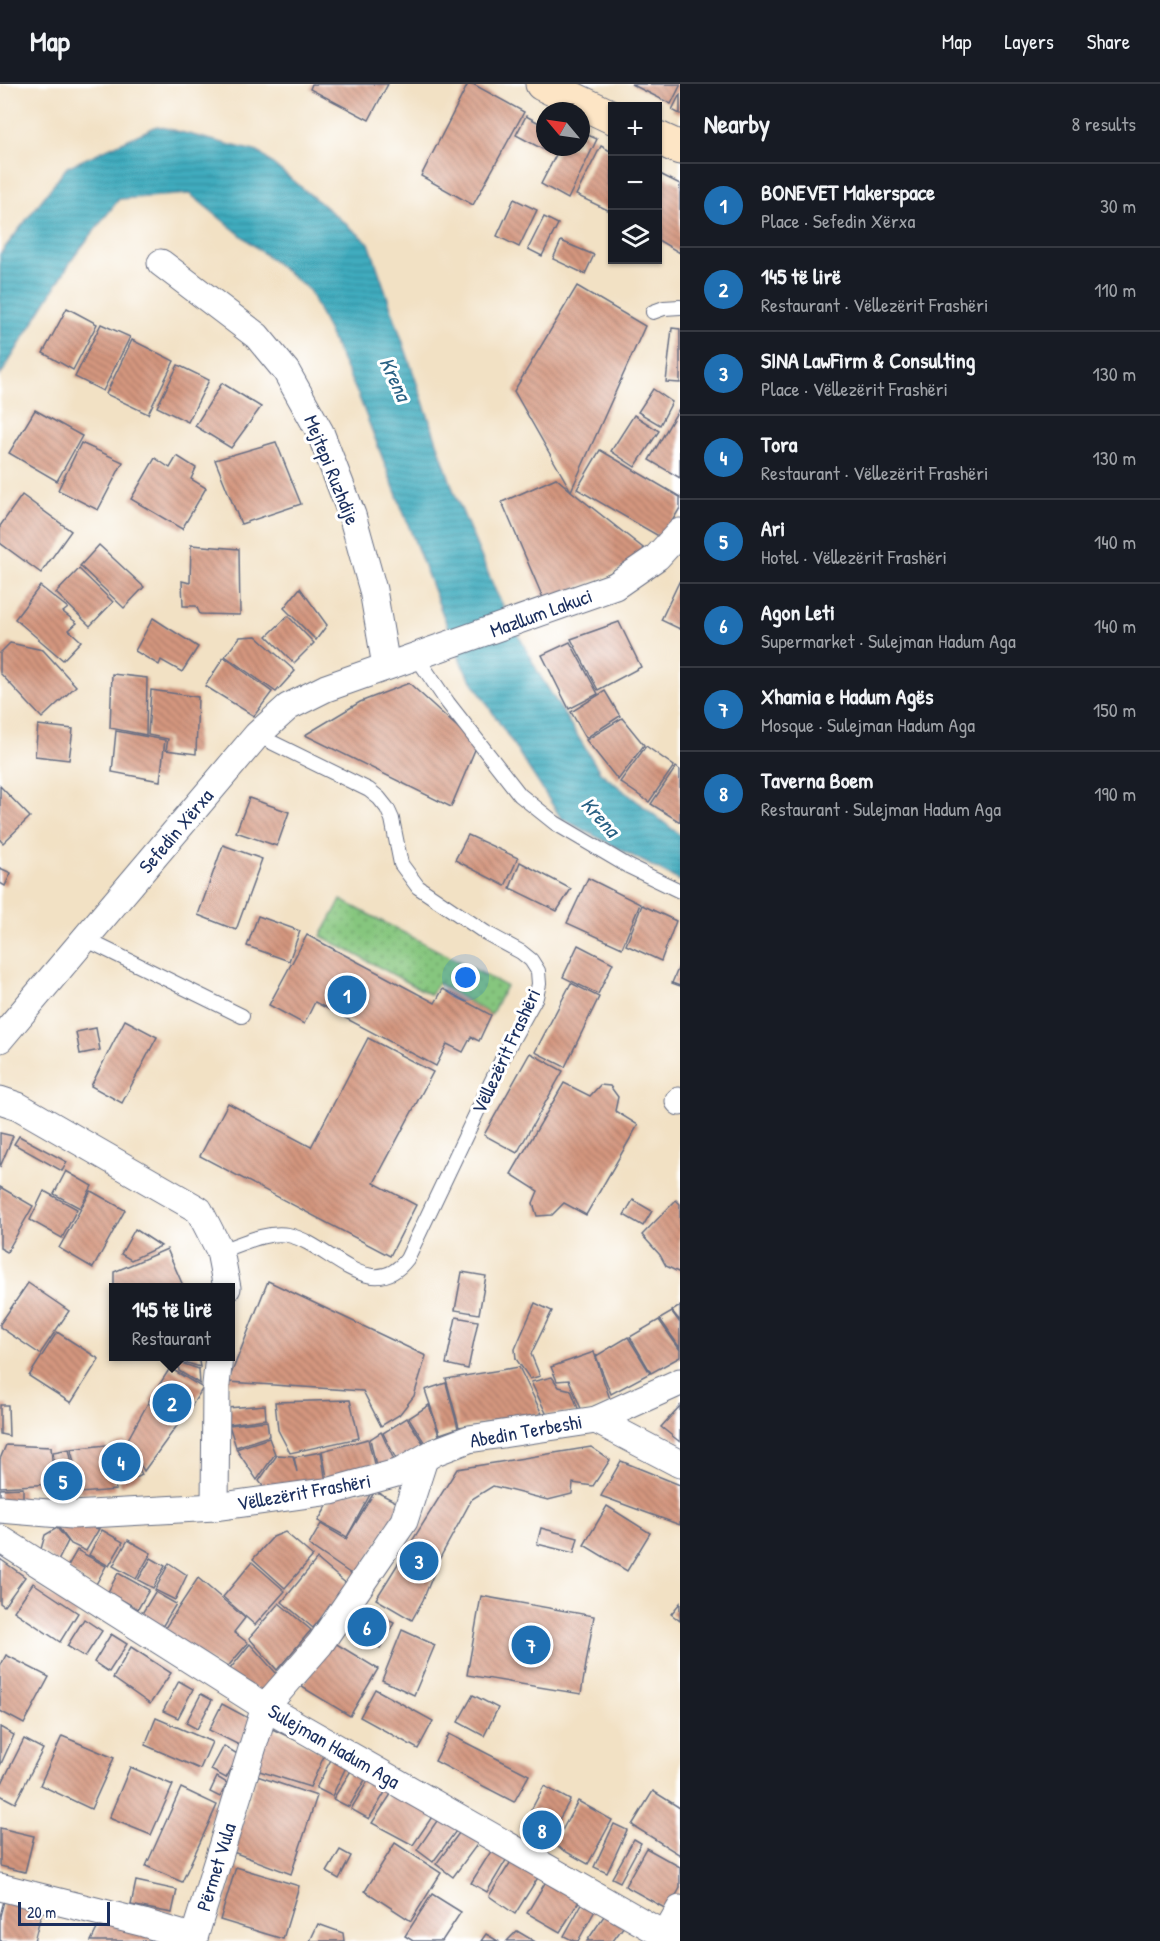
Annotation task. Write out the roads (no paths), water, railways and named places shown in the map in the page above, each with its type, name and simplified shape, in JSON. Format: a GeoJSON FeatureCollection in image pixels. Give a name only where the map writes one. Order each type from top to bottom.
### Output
{"type":"FeatureCollection","features":[{"type":"Feature","properties":{"kind":"main road"},"geometry":{"type":"LineString","coordinates":[[542,84],[608,115]]}},
{"type":"Feature","properties":{"kind":"main road"},"geometry":{"type":"LineString","coordinates":[[662,140],[680,148]]}},
{"type":"Feature","properties":{"kind":"street","name":"Mejtepi Ruzhdije"},"geometry":{"type":"LineString","coordinates":[[161,263],[257,336],[286,371],[320,432],[352,515],[373,590],[386,666]]}},
{"type":"Feature","properties":{"kind":"street","name":"Mazllum Lakuci"},"geometry":{"type":"LineString","coordinates":[[386,666],[452,645],[615,586],[657,557],[680,532]]}},
{"type":"Feature","properties":{"kind":"street","name":"Sefedin Xërxa"},"geometry":{"type":"LineString","coordinates":[[0,1040],[257,735],[288,707],[326,688],[386,666]]}},
{"type":"Feature","properties":{"kind":"street"},"geometry":{"type":"LineString","coordinates":[[0,1100],[18,1106],[199,1210],[220,1251],[226,1283]]}},
{"type":"Feature","properties":{"kind":"street","name":"Vëllezërit Frashëri"},"geometry":{"type":"LineString","coordinates":[[216,1507],[216,1385],[218,1361]]}},
{"type":"Feature","properties":{"kind":"street","name":"Abedin Terbeshi"},"geometry":{"type":"LineString","coordinates":[[424,1459],[435,1452],[469,1439],[596,1420],[672,1388],[680,1382]]}},
{"type":"Feature","properties":{"kind":"street"},"geometry":{"type":"LineString","coordinates":[[596,1420],[680,1464]]}},
{"type":"Feature","properties":{"kind":"street"},"geometry":{"type":"LineString","coordinates":[[265,1707],[320,1644],[404,1521],[424,1459]]}},
{"type":"Feature","properties":{"kind":"street","name":"Vëllezërit Frashëri"},"geometry":{"type":"LineString","coordinates":[[0,1509],[72,1515],[216,1507],[332,1491],[400,1472],[424,1459]]}},
{"type":"Feature","properties":{"kind":"street","name":"Sulejman Hadum Aga"},"geometry":{"type":"LineString","coordinates":[[0,1539],[265,1707],[670,1938]]}},
{"type":"Feature","properties":{"kind":"street","name":"Përmet Vula"},"geometry":{"type":"LineString","coordinates":[[0,1887],[144,1923],[193,1940],[265,1707]]}},
{"type":"Feature","properties":{"kind":"street"},"geometry":{"type":"LineString","coordinates":[[670,1938],[680,1909]]}},
{"type":"Feature","properties":{"kind":"lane"},"geometry":{"type":"LineString","coordinates":[[653,312],[664,308],[680,307]]}},
{"type":"Feature","properties":{"kind":"lane"},"geometry":{"type":"LineString","coordinates":[[416,656],[448,703],[520,795],[555,823],[628,866],[680,891]]}},
{"type":"Feature","properties":{"kind":"lane","name":"Vëllezërit Frashëri"},"geometry":{"type":"LineString","coordinates":[[220,1251],[268,1235],[279,1234],[300,1239],[364,1275],[376,1277],[389,1275],[400,1269],[407,1259],[506,1051],[536,997],[539,984],[538,971],[531,960],[418,887],[401,864],[392,819],[379,798],[369,790],[257,735]]}},
{"type":"Feature","properties":{"kind":"lane"},"geometry":{"type":"LineString","coordinates":[[85,939],[242,1016]]}},
{"type":"Feature","properties":{"kind":"water","name":"Krena"},"geometry":{"type":"Polygon","coordinates":[[[157,126],[258,152],[369,243],[454,492],[496,592],[539,674],[600,772],[680,835],[680,881],[561,818],[463,667],[359,397],[309,290],[190,194],[119,199],[73,258],[0,376],[0,254],[67,167],[157,126]]]}},
{"type":"Feature","properties":{"kind":"place","name":"BONEVET Makerspace"},"geometry":{"type":"Point","coordinates":[347,995]}},
{"type":"Feature","properties":{"kind":"place","name":"145 të lirë"},"geometry":{"type":"Point","coordinates":[172,1403]}},
{"type":"Feature","properties":{"kind":"place","name":"Tora"},"geometry":{"type":"Point","coordinates":[121,1462]}},
{"type":"Feature","properties":{"kind":"place","name":"Ari"},"geometry":{"type":"Point","coordinates":[63,1481]}},
{"type":"Feature","properties":{"kind":"place","name":"SINA LawFirm & Consulting"},"geometry":{"type":"Point","coordinates":[419,1561]}},
{"type":"Feature","properties":{"kind":"place","name":"Agon Leti"},"geometry":{"type":"Point","coordinates":[367,1627]}},
{"type":"Feature","properties":{"kind":"place","name":"Xhamia e Hadum Agës"},"geometry":{"type":"Point","coordinates":[531,1645]}},
{"type":"Feature","properties":{"kind":"place","name":"Taverna Boem"},"geometry":{"type":"Point","coordinates":[542,1830]}}]}
